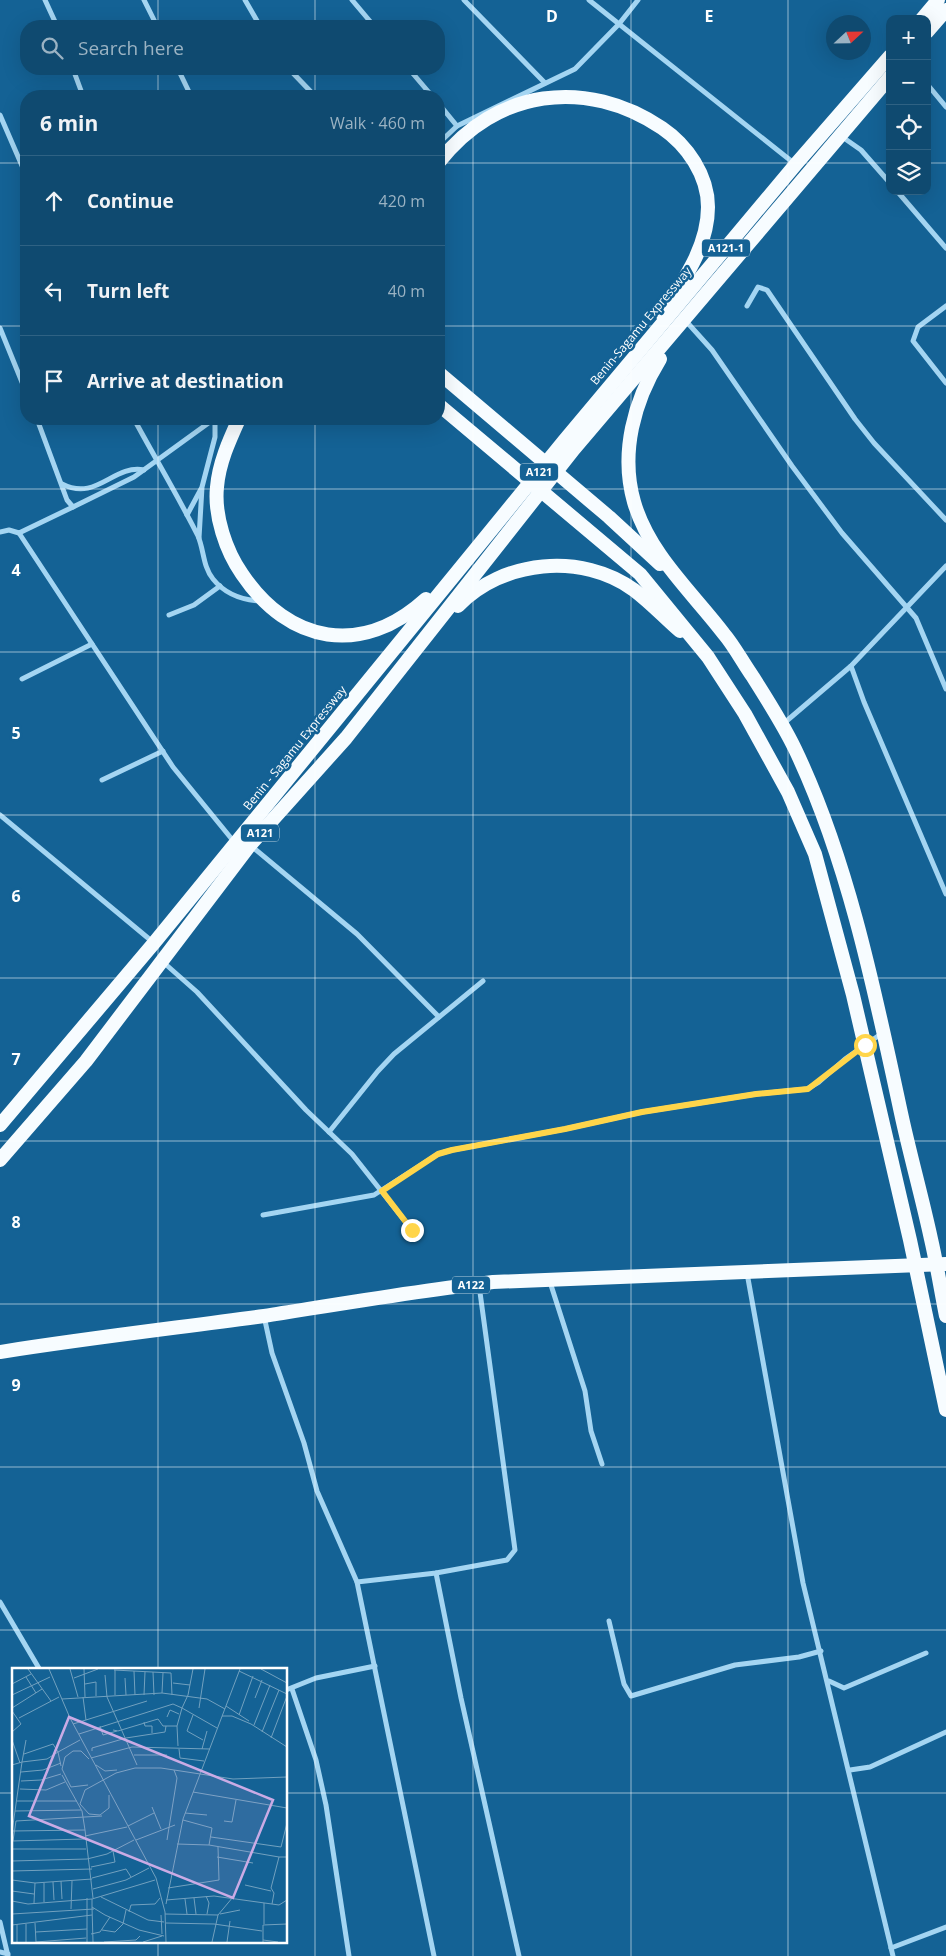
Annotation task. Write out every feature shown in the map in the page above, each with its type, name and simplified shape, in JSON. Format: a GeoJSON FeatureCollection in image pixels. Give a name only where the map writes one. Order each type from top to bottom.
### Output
{"type":"FeatureCollection","features":[{"type":"Feature","properties":{"kind":"highway"},"geometry":{"type":"LineString","coordinates":[[925,15],[938,0]]}},
{"type":"Feature","properties":{"kind":"highway"},"geometry":{"type":"LineString","coordinates":[[931,27],[946,10]]}},
{"type":"Feature","properties":{"kind":"highway","name":"Benin-Sagamu Expressway"},"geometry":{"type":"LineString","coordinates":[[569,445],[636,357],[796,164],[887,60]]}},
{"type":"Feature","properties":{"kind":"highway","name":"A121-1"},"geometry":{"type":"LineString","coordinates":[[569,445],[685,320],[886,82]]}},
{"type":"Feature","properties":{"kind":"highway"},"geometry":{"type":"LineString","coordinates":[[445,154],[486,119],[520,104],[550,97],[576,96],[627,108],[663,129],[683,146],[695,163],[707,194],[708,209],[705,229],[696,260],[636,357]]}},
{"type":"Feature","properties":{"kind":"highway"},"geometry":{"type":"LineString","coordinates":[[685,320],[650,375],[633,419],[629,443],[627,478],[642,528],[661,556],[727,637],[783,724],[825,816],[875,991],[906,1139],[931,1239],[945,1311]]}},
{"type":"Feature","properties":{"kind":"highway"},"geometry":{"type":"LineString","coordinates":[[445,378],[609,517],[692,594]]}},
{"type":"Feature","properties":{"kind":"highway"},"geometry":{"type":"LineString","coordinates":[[445,410],[640,574],[708,657],[745,714],[788,792],[815,854],[865,1045],[910,1240],[946,1410]]}},
{"type":"Feature","properties":{"kind":"highway"},"geometry":{"type":"LineString","coordinates":[[236,425],[222,459],[216,489],[224,538],[234,562],[263,601],[289,621],[310,632],[332,636],[351,636],[384,628],[410,614],[462,567]]}},
{"type":"Feature","properties":{"kind":"highway","name":"A121"},"geometry":{"type":"LineString","coordinates":[[0,1160],[86,1061],[250,845],[340,744],[414,651],[519,506],[569,445]]}},
{"type":"Feature","properties":{"kind":"highway","name":"Benin - Sagamu Expressway"},"geometry":{"type":"LineString","coordinates":[[0,1125],[154,943],[462,567],[519,506]]}},
{"type":"Feature","properties":{"kind":"highway"},"geometry":{"type":"LineString","coordinates":[[414,651],[467,596],[495,579],[515,571],[534,567],[567,567],[587,569],[605,575],[633,589],[708,657]]}},
{"type":"Feature","properties":{"kind":"highway","name":"A122"},"geometry":{"type":"LineString","coordinates":[[0,1352],[264,1316],[425,1289],[549,1279],[946,1264]]}},
{"type":"Feature","properties":{"kind":"street"},"geometry":{"type":"LineString","coordinates":[[45,0],[53,20]]}},
{"type":"Feature","properties":{"kind":"street"},"geometry":{"type":"LineString","coordinates":[[144,0],[154,20]]}},
{"type":"Feature","properties":{"kind":"street"},"geometry":{"type":"LineString","coordinates":[[245,0],[257,20]]}},
{"type":"Feature","properties":{"kind":"street"},"geometry":{"type":"LineString","coordinates":[[352,0],[369,20]]}},
{"type":"Feature","properties":{"kind":"street"},"geometry":{"type":"LineString","coordinates":[[464,0],[545,83]]}},
{"type":"Feature","properties":{"kind":"street"},"geometry":{"type":"LineString","coordinates":[[589,0],[796,164]]}},
{"type":"Feature","properties":{"kind":"street"},"geometry":{"type":"LineString","coordinates":[[445,137],[457,126],[575,69],[619,24],[638,0]]}},
{"type":"Feature","properties":{"kind":"street"},"geometry":{"type":"LineString","coordinates":[[76,75],[81,90]]}},
{"type":"Feature","properties":{"kind":"street"},"geometry":{"type":"LineString","coordinates":[[181,75],[188,90]]}},
{"type":"Feature","properties":{"kind":"street"},"geometry":{"type":"LineString","coordinates":[[295,75],[309,90]]}},
{"type":"Feature","properties":{"kind":"street"},"geometry":{"type":"LineString","coordinates":[[414,75],[427,90]]}},
{"type":"Feature","properties":{"kind":"street"},"geometry":{"type":"LineString","coordinates":[[931,89],[946,107]]}},
{"type":"Feature","properties":{"kind":"street"},"geometry":{"type":"LineString","coordinates":[[445,111],[457,126]]}},
{"type":"Feature","properties":{"kind":"street"},"geometry":{"type":"LineString","coordinates":[[0,116],[20,161]]}},
{"type":"Feature","properties":{"kind":"street"},"geometry":{"type":"LineString","coordinates":[[840,136],[861,150],[886,178]]}},
{"type":"Feature","properties":{"kind":"street"},"geometry":{"type":"LineString","coordinates":[[900,195],[946,248]]}},
{"type":"Feature","properties":{"kind":"street"},"geometry":{"type":"LineString","coordinates":[[747,306],[758,287],[767,290],[855,419],[874,443],[946,520]]}},
{"type":"Feature","properties":{"kind":"street"},"geometry":{"type":"LineString","coordinates":[[946,306],[918,327],[913,341],[946,383]]}},
{"type":"Feature","properties":{"kind":"street"},"geometry":{"type":"LineString","coordinates":[[685,320],[712,350],[792,466],[842,533],[916,618],[946,689]]}},
{"type":"Feature","properties":{"kind":"street"},"geometry":{"type":"LineString","coordinates":[[0,328],[20,377]]}},
{"type":"Feature","properties":{"kind":"street"},"geometry":{"type":"LineString","coordinates":[[39,425],[68,500],[73,507]]}},
{"type":"Feature","properties":{"kind":"street"},"geometry":{"type":"LineString","coordinates":[[137,425],[199,538],[207,568],[212,578],[220,586],[243,600],[263,601]]}},
{"type":"Feature","properties":{"kind":"street"},"geometry":{"type":"LineString","coordinates":[[0,532],[9,530],[20,533],[73,507],[144,470],[207,425]]}},
{"type":"Feature","properties":{"kind":"street"},"geometry":{"type":"LineString","coordinates":[[199,538],[202,487],[215,437],[215,425]]}},
{"type":"Feature","properties":{"kind":"street"},"geometry":{"type":"LineString","coordinates":[[62,484],[74,490],[91,488],[127,470],[135,468],[144,470]]}},
{"type":"Feature","properties":{"kind":"street"},"geometry":{"type":"LineString","coordinates":[[187,515],[202,487]]}},
{"type":"Feature","properties":{"kind":"street"},"geometry":{"type":"LineString","coordinates":[[20,533],[162,751],[186,785],[235,844]]}},
{"type":"Feature","properties":{"kind":"street"},"geometry":{"type":"LineString","coordinates":[[783,724],[851,666],[946,566]]}},
{"type":"Feature","properties":{"kind":"street"},"geometry":{"type":"LineString","coordinates":[[169,615],[194,605],[220,586]]}},
{"type":"Feature","properties":{"kind":"street"},"geometry":{"type":"LineString","coordinates":[[22,679],[92,644]]}},
{"type":"Feature","properties":{"kind":"street"},"geometry":{"type":"LineString","coordinates":[[851,666],[864,702],[946,894]]}},
{"type":"Feature","properties":{"kind":"street"},"geometry":{"type":"LineString","coordinates":[[102,780],[162,751]]}},
{"type":"Feature","properties":{"kind":"street"},"geometry":{"type":"LineString","coordinates":[[0,815],[154,943]]}},
{"type":"Feature","properties":{"kind":"street"},"geometry":{"type":"LineString","coordinates":[[250,845],[357,934],[439,1017]]}},
{"type":"Feature","properties":{"kind":"street"},"geometry":{"type":"LineString","coordinates":[[162,962],[196,992],[306,1110],[352,1154],[412,1230]]}},
{"type":"Feature","properties":{"kind":"street"},"geometry":{"type":"LineString","coordinates":[[330,1132],[378,1071],[394,1054],[484,981]]}},
{"type":"Feature","properties":{"kind":"street"},"geometry":{"type":"LineString","coordinates":[[263,1215],[374,1195],[438,1154],[452,1150],[565,1129],[642,1112],[756,1094],[808,1089],[884,1032]]}},
{"type":"Feature","properties":{"kind":"street"},"geometry":{"type":"LineString","coordinates":[[747,1273],[803,1583],[850,1770],[893,1956]]}},
{"type":"Feature","properties":{"kind":"street"},"geometry":{"type":"LineString","coordinates":[[549,1279],[583,1386],[591,1431],[602,1464]]}},
{"type":"Feature","properties":{"kind":"street"},"geometry":{"type":"LineString","coordinates":[[357,1582],[436,1573],[507,1560],[515,1550],[479,1284]]}},
{"type":"Feature","properties":{"kind":"street"},"geometry":{"type":"LineString","coordinates":[[264,1316],[272,1353],[304,1443],[316,1491],[357,1582],[434,1956]]}},
{"type":"Feature","properties":{"kind":"street"},"geometry":{"type":"LineString","coordinates":[[436,1573],[461,1698],[519,1956]]}},
{"type":"Feature","properties":{"kind":"street"},"geometry":{"type":"LineString","coordinates":[[0,1602],[39,1668]]}},
{"type":"Feature","properties":{"kind":"street"},"geometry":{"type":"LineString","coordinates":[[609,1621],[624,1684],[631,1696],[735,1665],[808,1656],[821,1651]]}},
{"type":"Feature","properties":{"kind":"street"},"geometry":{"type":"LineString","coordinates":[[828,1681],[844,1688],[926,1653]]}},
{"type":"Feature","properties":{"kind":"street"},"geometry":{"type":"LineString","coordinates":[[349,1956],[326,1805],[316,1760],[289,1689],[316,1678],[375,1666]]}},
{"type":"Feature","properties":{"kind":"street"},"geometry":{"type":"LineString","coordinates":[[850,1770],[877,1764],[946,1732]]}},
{"type":"Feature","properties":{"kind":"street"},"geometry":{"type":"LineString","coordinates":[[0,1922],[8,1955]]}},
{"type":"Feature","properties":{"kind":"street"},"geometry":{"type":"LineString","coordinates":[[891,1948],[946,1927]]}},
{"type":"Feature","properties":{"kind":"street"},"geometry":{"type":"LineString","coordinates":[[0,1952],[8,1955]]}},
{"type":"Feature","properties":{"kind":"route"},"geometry":{"type":"LineString","coordinates":[[412,1230],[382,1191],[438,1154],[642,1112],[756,1094],[808,1089],[865,1045]]}}]}
